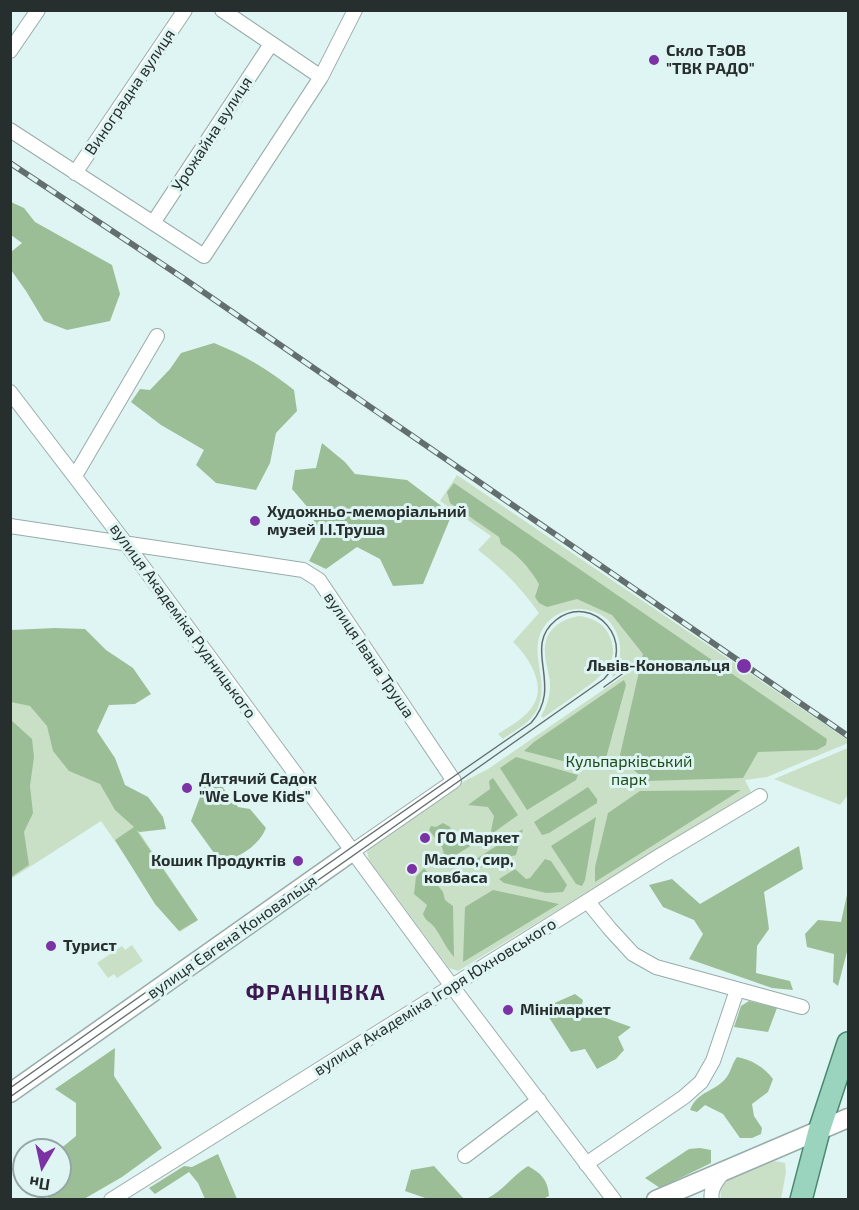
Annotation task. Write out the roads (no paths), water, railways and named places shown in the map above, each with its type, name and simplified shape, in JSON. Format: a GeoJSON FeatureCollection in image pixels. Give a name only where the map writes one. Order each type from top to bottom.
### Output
{"type":"FeatureCollection","features":[{"type":"Feature","properties":{"kind":"main road"},"geometry":{"type":"LineString","coordinates":[[801,1200],[819,1131],[849,1043]]}},
{"type":"Feature","properties":{"kind":"street"},"geometry":{"type":"LineString","coordinates":[[10,51],[38,10]]}},
{"type":"Feature","properties":{"kind":"street","name":"Виноградна вулиця"},"geometry":{"type":"LineString","coordinates":[[75,173],[185,10]]}},
{"type":"Feature","properties":{"kind":"street"},"geometry":{"type":"LineString","coordinates":[[222,10],[321,77]]}},
{"type":"Feature","properties":{"kind":"street"},"geometry":{"type":"LineString","coordinates":[[10,130],[204,256],[321,77],[355,10]]}},
{"type":"Feature","properties":{"kind":"street","name":"Урожайна вулиця"},"geometry":{"type":"LineString","coordinates":[[153,223],[271,44]]}},
{"type":"Feature","properties":{"kind":"street"},"geometry":{"type":"LineString","coordinates":[[75,476],[157,336]]}},
{"type":"Feature","properties":{"kind":"street","name":"вулиця Академіка Рудницького"},"geometry":{"type":"LineString","coordinates":[[10,392],[127,545],[452,986],[614,1200]]}},
{"type":"Feature","properties":{"kind":"street","name":"вулиця Івана Труша"},"geometry":{"type":"LineString","coordinates":[[10,526],[303,570],[319,580],[454,781]]}},
{"type":"Feature","properties":{"kind":"street","name":"вулиця Євгена Коновальця"},"geometry":{"type":"LineString","coordinates":[[10,1093],[454,781]]}},
{"type":"Feature","properties":{"kind":"street","name":"вулиця Академіка Ігоря Юхновського"},"geometry":{"type":"LineString","coordinates":[[111,1200],[661,855],[760,796]]}},
{"type":"Feature","properties":{"kind":"street"},"geometry":{"type":"LineString","coordinates":[[588,902],[633,954],[656,967],[802,1007]]}},
{"type":"Feature","properties":{"kind":"street"},"geometry":{"type":"LineString","coordinates":[[586,1164],[689,1093],[701,1082],[713,1061],[738,990]]}},
{"type":"Feature","properties":{"kind":"street"},"geometry":{"type":"LineString","coordinates":[[465,1156],[539,1100]]}},
{"type":"Feature","properties":{"kind":"street"},"geometry":{"type":"LineString","coordinates":[[656,1200],[849,1118]]}},
{"type":"Feature","properties":{"kind":"street"},"geometry":{"type":"LineString","coordinates":[[712,1200],[711,1196],[716,1181],[726,1170]]}},
{"type":"Feature","properties":{"kind":"tram line"},"geometry":{"type":"LineString","coordinates":[[10,1088],[531,723],[540,709],[544,695],[542,643],[546,631],[556,620],[570,613],[584,612],[597,616],[607,625],[614,637],[616,651],[614,665],[604,679],[10,1097]]}},
{"type":"Feature","properties":{"kind":"tram line"},"geometry":{"type":"LineString","coordinates":[[604,687],[632,667]]}},
{"type":"Feature","properties":{"kind":"railway"},"geometry":{"type":"LineString","coordinates":[[10,163],[183,278],[848,736]]}},
{"type":"Feature","properties":{"kind":"place","name":"Скло ТзОВ \"ТВК РАДО\""},"geometry":{"type":"Point","coordinates":[654,60]}},
{"type":"Feature","properties":{"kind":"place","name":"Художньо-меморіальний музей І.І.Труша"},"geometry":{"type":"Point","coordinates":[255,521]}},
{"type":"Feature","properties":{"kind":"place","name":"Львів-Коновальця"},"geometry":{"type":"Point","coordinates":[744,666]}},
{"type":"Feature","properties":{"kind":"place","name":"Дитячий Садок \"We Love Kids\""},"geometry":{"type":"Point","coordinates":[187,788]}},
{"type":"Feature","properties":{"kind":"place","name":"ГО Маркет"},"geometry":{"type":"Point","coordinates":[425,838]}},
{"type":"Feature","properties":{"kind":"place","name":"Кошик Продуктів"},"geometry":{"type":"Point","coordinates":[298,861]}},
{"type":"Feature","properties":{"kind":"place","name":"Масло, сир, ковбаса"},"geometry":{"type":"Point","coordinates":[412,869]}},
{"type":"Feature","properties":{"kind":"place","name":"Турист"},"geometry":{"type":"Point","coordinates":[51,946]}},
{"type":"Feature","properties":{"kind":"place","name":"Мінімаркет"},"geometry":{"type":"Point","coordinates":[508,1010]}},
{"type":"Feature","properties":{"kind":"district","name":"ФРАНЦІВКА"},"geometry":{"type":"Point","coordinates":[316,993]}},
{"type":"Feature","properties":{"kind":"park label","name":"Кульпарківський парк"},"geometry":{"type":"Point","coordinates":[629,771]}}]}
